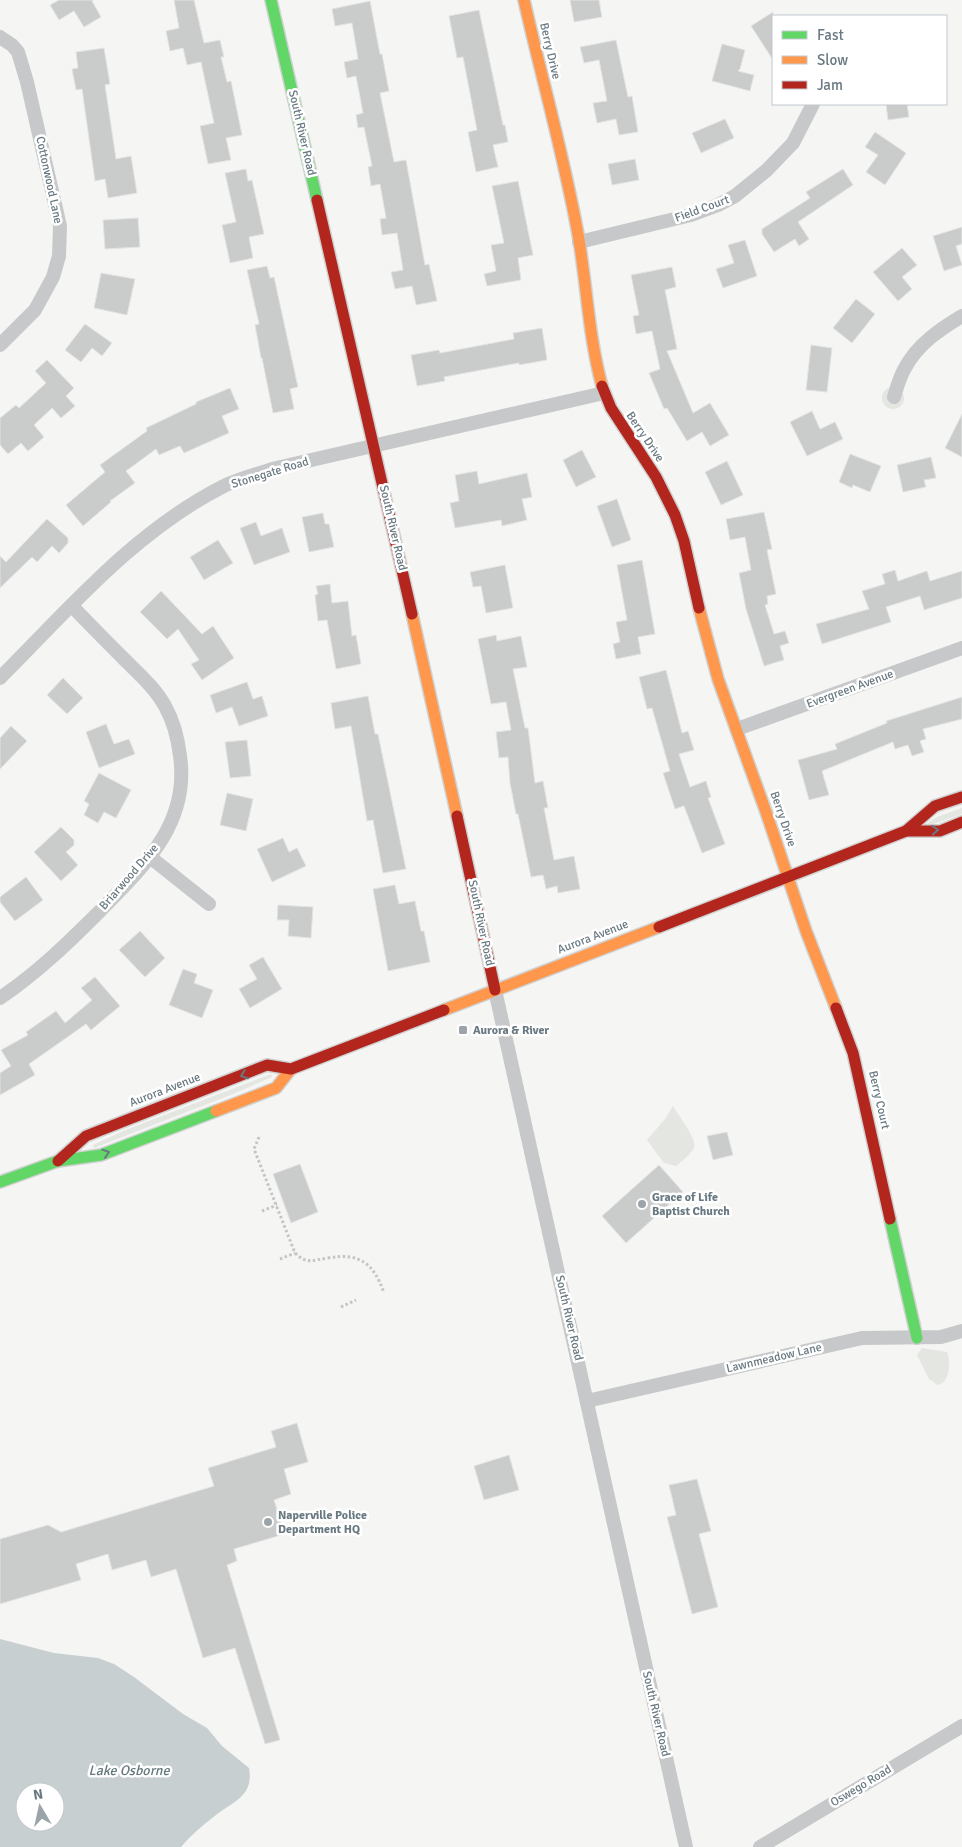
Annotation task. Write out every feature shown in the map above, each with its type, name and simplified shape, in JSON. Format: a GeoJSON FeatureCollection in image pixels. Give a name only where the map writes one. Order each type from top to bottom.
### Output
{"type":"FeatureCollection","features":[{"type":"Feature","properties":{"kind":"street","name":"South River Road"},"geometry":{"type":"LineString","coordinates":[[271,0],[474,889],[686,1847]]}},
{"type":"Feature","properties":{"kind":"street","name":"Berry Drive"},"geometry":{"type":"LineString","coordinates":[[524,0],[579,242],[594,348],[604,394],[614,416],[656,477],[675,515],[684,541],[718,680],[787,876]]}},
{"type":"Feature","properties":{"kind":"street","name":"Cottonwood Lane"},"geometry":{"type":"LineString","coordinates":[[0,37],[12,45],[18,52],[23,67],[60,226],[59,256],[53,277],[35,310],[0,345]]}},
{"type":"Feature","properties":{"kind":"street","name":"Field Court"},"geometry":{"type":"LineString","coordinates":[[579,242],[691,215],[718,205],[735,196],[768,170],[792,143],[812,105]]}},
{"type":"Feature","properties":{"kind":"street"},"geometry":{"type":"LineString","coordinates":[[894,396],[904,369],[910,359],[922,345],[962,316]]}},
{"type":"Feature","properties":{"kind":"street","name":"Stonegate Road"},"geometry":{"type":"LineString","coordinates":[[0,678],[136,544],[170,518],[222,487],[272,469],[604,394]]}},
{"type":"Feature","properties":{"kind":"street","name":"Briarwood Drive"},"geometry":{"type":"LineString","coordinates":[[0,998],[23,982],[60,951],[132,878],[150,857],[165,834],[175,814],[181,790],[182,766],[178,740],[171,719],[159,697],[145,680],[72,606]]}},
{"type":"Feature","properties":{"kind":"street","name":"Evergreen Avenue"},"geometry":{"type":"LineString","coordinates":[[737,730],[962,648]]}},
{"type":"Feature","properties":{"kind":"street","name":"Aurora Avenue"},"geometry":{"type":"LineString","coordinates":[[0,1182],[58,1160],[101,1156],[276,1088],[291,1069],[906,831],[935,806],[962,798]]}},
{"type":"Feature","properties":{"kind":"street","name":"Aurora Avenue"},"geometry":{"type":"LineString","coordinates":[[906,831],[940,831],[962,822]]}},
{"type":"Feature","properties":{"kind":"street"},"geometry":{"type":"LineString","coordinates":[[150,857],[209,904]]}},
{"type":"Feature","properties":{"kind":"street","name":"Berry Court"},"geometry":{"type":"LineString","coordinates":[[787,876],[853,1053],[917,1338]]}},
{"type":"Feature","properties":{"kind":"street","name":"Aurora Avenue"},"geometry":{"type":"LineString","coordinates":[[58,1160],[86,1136],[267,1065],[291,1069]]}},
{"type":"Feature","properties":{"kind":"street","name":"Lawnmeadow Lane"},"geometry":{"type":"LineString","coordinates":[[587,1402],[862,1338],[941,1337],[962,1331]]}},
{"type":"Feature","properties":{"kind":"street","name":"Oswego Road"},"geometry":{"type":"LineString","coordinates":[[760,1847],[962,1726]]}},
{"type":"Feature","properties":{"kind":"path"},"geometry":{"type":"LineString","coordinates":[[259,1137],[254,1149],[295,1253],[307,1262],[342,1256],[358,1259],[375,1272],[384,1293]]}},
{"type":"Feature","properties":{"kind":"path"},"geometry":{"type":"LineString","coordinates":[[262,1211],[277,1205]]}},
{"type":"Feature","properties":{"kind":"path"},"geometry":{"type":"LineString","coordinates":[[280,1259],[295,1253]]}},
{"type":"Feature","properties":{"kind":"path"},"geometry":{"type":"LineString","coordinates":[[341,1307],[356,1300]]}},
{"type":"Feature","properties":{"kind":"shaded area"},"geometry":{"type":"Polygon","coordinates":[[[893,387],[901,390],[904,398],[901,406],[893,409],[885,406],[882,398],[885,390],[893,387]]]}},
{"type":"Feature","properties":{"kind":"shaded area"},"geometry":{"type":"Polygon","coordinates":[[[962,808],[962,814],[919,829],[937,817],[962,808]]]}},
{"type":"Feature","properties":{"kind":"shaded area"},"geometry":{"type":"Polygon","coordinates":[[[271,1074],[272,1077],[233,1094],[94,1148],[93,1145],[123,1131],[271,1074]]]}},
{"type":"Feature","properties":{"kind":"shaded area"},"geometry":{"type":"Polygon","coordinates":[[[673,1106],[693,1139],[694,1144],[694,1148],[686,1158],[676,1166],[664,1163],[647,1140],[666,1118],[673,1106]]]}},
{"type":"Feature","properties":{"kind":"shaded area"},"geometry":{"type":"Polygon","coordinates":[[[922,1348],[947,1352],[949,1361],[947,1376],[938,1385],[929,1379],[917,1355],[922,1348]]]}},
{"type":"Feature","properties":{"kind":"water","name":"Lake Osborne"},"geometry":{"type":"Polygon","coordinates":[[[0,1639],[54,1653],[98,1658],[114,1664],[183,1714],[207,1728],[222,1746],[249,1768],[250,1777],[248,1785],[241,1797],[202,1826],[181,1847],[0,1847],[0,1639]]]}},
{"type":"Feature","properties":{"kind":"building"},"geometry":{"type":"Polygon","coordinates":[[[59,0],[93,0],[101,17],[84,27],[74,11],[59,20],[50,5],[59,0]]]}},
{"type":"Feature","properties":{"kind":"building"},"geometry":{"type":"Polygon","coordinates":[[[174,0],[194,0],[204,43],[220,40],[224,57],[221,57],[227,82],[231,81],[242,135],[226,138],[231,160],[208,164],[200,126],[214,123],[201,62],[187,65],[183,48],[170,51],[166,31],[179,28],[174,0]]]}},
{"type":"Feature","properties":{"kind":"building"},"geometry":{"type":"Polygon","coordinates":[[[570,0],[599,0],[602,17],[574,22],[570,0]]]}},
{"type":"Feature","properties":{"kind":"building"},"geometry":{"type":"Polygon","coordinates":[[[370,1],[389,91],[380,93],[394,162],[406,160],[425,265],[429,264],[437,301],[416,305],[412,286],[395,289],[391,272],[403,270],[397,233],[382,235],[380,219],[386,218],[380,184],[371,186],[368,167],[372,166],[364,127],[358,128],[356,115],[363,113],[356,76],[347,78],[344,62],[358,59],[352,23],[335,26],[332,9],[370,1]]]}},
{"type":"Feature","properties":{"kind":"building"},"geometry":{"type":"Polygon","coordinates":[[[479,10],[508,142],[493,145],[498,167],[476,172],[468,132],[477,130],[463,57],[457,58],[449,16],[479,10]]]}},
{"type":"Feature","properties":{"kind":"building"},"geometry":{"type":"Polygon","coordinates":[[[773,12],[772,58],[751,26],[773,12]]]}},
{"type":"Feature","properties":{"kind":"building"},"geometry":{"type":"Polygon","coordinates":[[[616,40],[628,97],[632,96],[638,132],[619,135],[616,119],[597,123],[593,103],[607,101],[599,60],[584,63],[580,47],[616,40]]]}},
{"type":"Feature","properties":{"kind":"building"},"geometry":{"type":"Polygon","coordinates":[[[722,44],[745,50],[738,71],[754,75],[750,91],[712,81],[722,44]]]}},
{"type":"Feature","properties":{"kind":"building"},"geometry":{"type":"Polygon","coordinates":[[[104,48],[110,84],[105,85],[116,159],[131,156],[137,193],[108,198],[105,179],[95,181],[82,89],[76,90],[72,69],[78,68],[76,52],[104,48]]]}},
{"type":"Feature","properties":{"kind":"building"},"geometry":{"type":"Polygon","coordinates":[[[886,105],[907,105],[909,117],[888,120],[886,105]]]}},
{"type":"Feature","properties":{"kind":"building"},"geometry":{"type":"Polygon","coordinates":[[[725,119],[734,138],[701,153],[692,133],[725,119]]]}},
{"type":"Feature","properties":{"kind":"building"},"geometry":{"type":"Polygon","coordinates":[[[875,132],[906,153],[885,185],[866,172],[878,155],[865,147],[875,132]]]}},
{"type":"Feature","properties":{"kind":"building"},"geometry":{"type":"Polygon","coordinates":[[[635,159],[639,180],[612,185],[608,164],[635,159]]]}},
{"type":"Feature","properties":{"kind":"building"},"geometry":{"type":"Polygon","coordinates":[[[246,169],[248,181],[252,180],[264,234],[249,237],[253,258],[230,263],[222,225],[236,222],[225,173],[246,169]]]}},
{"type":"Feature","properties":{"kind":"building"},"geometry":{"type":"Polygon","coordinates":[[[843,169],[853,185],[798,222],[809,239],[799,246],[795,239],[774,252],[762,234],[762,229],[810,198],[806,192],[843,169]]]}},
{"type":"Feature","properties":{"kind":"building"},"geometry":{"type":"Polygon","coordinates":[[[518,181],[533,255],[518,258],[521,280],[487,286],[484,274],[496,271],[491,245],[504,243],[492,186],[518,181]]]}},
{"type":"Feature","properties":{"kind":"building"},"geometry":{"type":"Polygon","coordinates":[[[138,218],[140,247],[105,249],[103,220],[138,218]]]}},
{"type":"Feature","properties":{"kind":"building"},"geometry":{"type":"Polygon","coordinates":[[[962,227],[962,244],[956,246],[962,265],[944,271],[933,236],[962,227]]]}},
{"type":"Feature","properties":{"kind":"building"},"geometry":{"type":"Polygon","coordinates":[[[745,240],[757,276],[723,288],[716,269],[734,263],[728,245],[745,240]]]}},
{"type":"Feature","properties":{"kind":"building"},"geometry":{"type":"Polygon","coordinates":[[[902,248],[917,265],[902,277],[912,289],[898,301],[873,272],[902,248]]]}},
{"type":"Feature","properties":{"kind":"building"},"geometry":{"type":"Polygon","coordinates":[[[267,266],[270,278],[274,277],[298,387],[290,389],[294,409],[273,413],[255,325],[259,324],[247,270],[267,266]]]}},
{"type":"Feature","properties":{"kind":"building"},"geometry":{"type":"Polygon","coordinates":[[[672,267],[676,287],[665,290],[677,349],[667,351],[693,413],[710,403],[729,435],[710,446],[702,432],[687,441],[667,408],[664,409],[649,373],[660,369],[652,331],[636,334],[633,316],[639,315],[631,275],[672,267]]]}},
{"type":"Feature","properties":{"kind":"building"},"geometry":{"type":"Polygon","coordinates":[[[101,273],[135,279],[127,315],[94,308],[101,273]]]}},
{"type":"Feature","properties":{"kind":"building"},"geometry":{"type":"Polygon","coordinates":[[[856,299],[875,314],[852,343],[833,328],[856,299]]]}},
{"type":"Feature","properties":{"kind":"building"},"geometry":{"type":"Polygon","coordinates":[[[85,324],[112,343],[102,356],[92,348],[81,362],[65,350],[85,324]]]}},
{"type":"Feature","properties":{"kind":"building"},"geometry":{"type":"Polygon","coordinates":[[[542,328],[547,360],[519,365],[519,363],[444,377],[445,381],[417,386],[411,355],[439,350],[440,353],[514,339],[513,333],[542,328]]]}},
{"type":"Feature","properties":{"kind":"building"},"geometry":{"type":"Polygon","coordinates":[[[811,345],[832,348],[827,392],[806,390],[811,345]]]}},
{"type":"Feature","properties":{"kind":"building"},"geometry":{"type":"Polygon","coordinates":[[[47,360],[74,388],[66,396],[75,406],[61,418],[52,408],[34,425],[44,437],[28,451],[21,443],[8,454],[0,445],[0,418],[16,405],[19,408],[46,383],[35,371],[47,360]]]}},
{"type":"Feature","properties":{"kind":"building"},"geometry":{"type":"Polygon","coordinates":[[[230,388],[239,409],[222,416],[229,433],[184,453],[180,446],[159,455],[156,449],[126,471],[135,483],[110,501],[83,526],[66,505],[105,472],[100,465],[147,431],[146,428],[196,404],[196,402],[230,388]]]}},
{"type":"Feature","properties":{"kind":"building"},"geometry":{"type":"Polygon","coordinates":[[[812,411],[820,429],[835,422],[843,439],[807,456],[790,422],[812,411]]]}},
{"type":"Feature","properties":{"kind":"building"},"geometry":{"type":"Polygon","coordinates":[[[962,414],[962,457],[945,448],[962,414]]]}},
{"type":"Feature","properties":{"kind":"building"},"geometry":{"type":"Polygon","coordinates":[[[582,450],[596,477],[576,487],[563,460],[582,450]]]}},
{"type":"Feature","properties":{"kind":"building"},"geometry":{"type":"Polygon","coordinates":[[[850,454],[881,466],[870,492],[853,485],[852,488],[839,482],[850,454]]]}},
{"type":"Feature","properties":{"kind":"building"},"geometry":{"type":"Polygon","coordinates":[[[931,457],[936,478],[924,480],[926,487],[903,492],[897,465],[931,457]]]}},
{"type":"Feature","properties":{"kind":"building"},"geometry":{"type":"Polygon","coordinates":[[[727,461],[743,495],[721,505],[705,472],[727,461]]]}},
{"type":"Feature","properties":{"kind":"building"},"geometry":{"type":"Polygon","coordinates":[[[477,471],[479,484],[527,473],[532,497],[522,499],[527,520],[502,526],[501,520],[455,528],[450,503],[459,501],[455,475],[477,471]]]}},
{"type":"Feature","properties":{"kind":"building"},"geometry":{"type":"Polygon","coordinates":[[[617,499],[631,540],[612,547],[597,506],[617,499]]]}},
{"type":"Feature","properties":{"kind":"building"},"geometry":{"type":"Polygon","coordinates":[[[764,512],[772,549],[767,550],[776,594],[767,596],[768,604],[765,605],[774,634],[785,631],[789,643],[780,646],[784,660],[764,666],[746,609],[739,573],[751,570],[745,537],[730,540],[726,519],[764,512]]]}},
{"type":"Feature","properties":{"kind":"building"},"geometry":{"type":"Polygon","coordinates":[[[323,513],[325,524],[329,524],[334,547],[309,552],[302,517],[323,513]]]}},
{"type":"Feature","properties":{"kind":"building"},"geometry":{"type":"Polygon","coordinates":[[[47,519],[68,538],[68,543],[59,553],[52,546],[37,562],[32,557],[0,588],[0,556],[6,562],[47,519]]]}},
{"type":"Feature","properties":{"kind":"building"},"geometry":{"type":"Polygon","coordinates":[[[256,522],[261,536],[282,528],[290,552],[254,565],[240,528],[256,522]]]}},
{"type":"Feature","properties":{"kind":"building"},"geometry":{"type":"Polygon","coordinates":[[[218,540],[233,563],[204,580],[190,557],[218,540]]]}},
{"type":"Feature","properties":{"kind":"building"},"geometry":{"type":"Polygon","coordinates":[[[642,560],[655,634],[638,637],[641,654],[616,659],[613,644],[620,642],[616,622],[627,620],[617,565],[642,560]]]}},
{"type":"Feature","properties":{"kind":"building"},"geometry":{"type":"Polygon","coordinates":[[[505,565],[513,608],[486,613],[481,586],[473,587],[470,572],[505,565]]]}},
{"type":"Feature","properties":{"kind":"building"},"geometry":{"type":"Polygon","coordinates":[[[895,570],[898,581],[927,571],[930,581],[962,571],[962,598],[924,610],[920,596],[886,607],[891,622],[822,644],[816,624],[869,609],[862,591],[885,584],[882,574],[895,570]]]}},
{"type":"Feature","properties":{"kind":"building"},"geometry":{"type":"Polygon","coordinates":[[[330,584],[332,603],[348,601],[352,636],[356,635],[361,664],[336,669],[327,620],[318,621],[315,595],[318,594],[316,586],[330,584]]]}},
{"type":"Feature","properties":{"kind":"building"},"geometry":{"type":"Polygon","coordinates":[[[161,591],[202,634],[213,626],[234,658],[202,680],[191,664],[199,660],[178,629],[167,639],[140,612],[161,591]]]}},
{"type":"Feature","properties":{"kind":"building"},"geometry":{"type":"Polygon","coordinates":[[[496,635],[497,641],[521,636],[527,667],[513,669],[525,728],[528,728],[535,783],[543,781],[548,808],[544,808],[554,860],[574,856],[580,889],[558,893],[557,886],[546,889],[543,875],[531,877],[510,783],[508,757],[499,758],[496,732],[511,730],[506,702],[491,704],[478,639],[496,635]]]}},
{"type":"Feature","properties":{"kind":"building"},"geometry":{"type":"Polygon","coordinates":[[[666,670],[682,733],[688,731],[694,750],[679,754],[690,787],[706,781],[711,797],[708,798],[725,844],[702,853],[684,806],[675,809],[663,773],[670,771],[652,708],[647,709],[639,677],[666,670]]]}},
{"type":"Feature","properties":{"kind":"building"},"geometry":{"type":"Polygon","coordinates":[[[63,678],[83,698],[67,714],[47,695],[63,678]]]}},
{"type":"Feature","properties":{"kind":"building"},"geometry":{"type":"Polygon","coordinates":[[[247,682],[253,699],[262,696],[268,716],[239,726],[232,707],[216,713],[210,695],[247,682]]]}},
{"type":"Feature","properties":{"kind":"building"},"geometry":{"type":"Polygon","coordinates":[[[368,696],[375,734],[378,734],[406,869],[383,873],[373,820],[367,821],[351,726],[335,729],[331,703],[368,696]]]}},
{"type":"Feature","properties":{"kind":"building"},"geometry":{"type":"Polygon","coordinates":[[[962,697],[962,719],[923,729],[926,739],[920,741],[924,752],[912,756],[908,745],[895,749],[893,742],[822,771],[829,795],[809,800],[798,760],[837,749],[835,744],[887,723],[886,721],[962,697]]]}},
{"type":"Feature","properties":{"kind":"building"},"geometry":{"type":"Polygon","coordinates":[[[106,724],[114,744],[129,739],[135,754],[99,768],[86,732],[106,724]]]}},
{"type":"Feature","properties":{"kind":"building"},"geometry":{"type":"Polygon","coordinates":[[[11,726],[27,741],[0,769],[0,738],[11,726]]]}},
{"type":"Feature","properties":{"kind":"building"},"geometry":{"type":"Polygon","coordinates":[[[247,740],[251,776],[230,778],[225,742],[247,740]]]}},
{"type":"Feature","properties":{"kind":"building"},"geometry":{"type":"Polygon","coordinates":[[[99,773],[131,790],[116,818],[104,812],[98,823],[84,815],[89,804],[84,801],[99,773]]]}},
{"type":"Feature","properties":{"kind":"building"},"geometry":{"type":"Polygon","coordinates":[[[227,793],[253,799],[246,831],[220,825],[227,793]]]}},
{"type":"Feature","properties":{"kind":"building"},"geometry":{"type":"Polygon","coordinates":[[[61,827],[74,840],[74,845],[66,852],[78,865],[61,881],[34,852],[61,827]]]}},
{"type":"Feature","properties":{"kind":"building"},"geometry":{"type":"Polygon","coordinates":[[[283,838],[289,852],[297,848],[306,866],[272,882],[257,849],[283,838]]]}},
{"type":"Feature","properties":{"kind":"building"},"geometry":{"type":"Polygon","coordinates":[[[26,877],[43,900],[15,921],[0,902],[0,897],[26,877]]]}},
{"type":"Feature","properties":{"kind":"building"},"geometry":{"type":"Polygon","coordinates":[[[395,885],[399,904],[415,901],[421,931],[424,931],[430,962],[388,971],[373,889],[395,885]]]}},
{"type":"Feature","properties":{"kind":"building"},"geometry":{"type":"Polygon","coordinates":[[[278,905],[313,907],[311,938],[288,936],[289,920],[277,920],[278,905]]]}},
{"type":"Feature","properties":{"kind":"building"},"geometry":{"type":"Polygon","coordinates":[[[140,931],[165,958],[145,977],[119,950],[140,931]]]}},
{"type":"Feature","properties":{"kind":"building"},"geometry":{"type":"Polygon","coordinates":[[[263,957],[282,989],[250,1008],[239,989],[257,979],[249,965],[263,957]]]}},
{"type":"Feature","properties":{"kind":"building"},"geometry":{"type":"Polygon","coordinates":[[[183,969],[197,974],[194,983],[213,990],[202,1018],[169,1005],[183,969]]]}},
{"type":"Feature","properties":{"kind":"building"},"geometry":{"type":"Polygon","coordinates":[[[95,977],[120,1006],[91,1030],[86,1024],[29,1064],[35,1075],[0,1095],[0,1073],[11,1066],[1,1050],[28,1035],[26,1032],[56,1011],[65,1023],[92,1000],[81,988],[95,977]]]}},
{"type":"Feature","properties":{"kind":"building"},"geometry":{"type":"Polygon","coordinates":[[[727,1132],[733,1155],[713,1160],[707,1136],[727,1132]]]}},
{"type":"Feature","properties":{"kind":"building"},"geometry":{"type":"Polygon","coordinates":[[[300,1164],[318,1212],[291,1223],[273,1174],[300,1164]]]}},
{"type":"Feature","properties":{"kind":"building","name":"Grace of Life Baptist Church"},"geometry":{"type":"Polygon","coordinates":[[[659,1165],[683,1192],[626,1243],[602,1216],[659,1165]]]}},
{"type":"Feature","properties":{"kind":"building"},"geometry":{"type":"Polygon","coordinates":[[[297,1423],[308,1462],[284,1469],[291,1494],[274,1500],[285,1534],[234,1549],[237,1561],[227,1565],[280,1740],[265,1744],[235,1648],[203,1658],[176,1569],[151,1577],[146,1560],[112,1570],[108,1554],[76,1564],[81,1580],[0,1604],[0,1539],[48,1525],[61,1532],[214,1486],[208,1468],[276,1447],[271,1431],[297,1423]]]}},
{"type":"Feature","properties":{"kind":"building"},"geometry":{"type":"Polygon","coordinates":[[[509,1455],[519,1490],[484,1500],[474,1466],[509,1455]]]}},
{"type":"Feature","properties":{"kind":"building"},"geometry":{"type":"Polygon","coordinates":[[[697,1479],[711,1531],[699,1534],[718,1607],[692,1614],[667,1517],[676,1515],[669,1485],[697,1479]]]}},
{"type":"Feature","properties":{"kind":"traffic: fast"},"geometry":{"type":"LineString","coordinates":[[271,0],[317,200]]}},
{"type":"Feature","properties":{"kind":"traffic: fast"},"geometry":{"type":"LineString","coordinates":[[0,1182],[58,1161],[101,1155],[216,1111]]}},
{"type":"Feature","properties":{"kind":"traffic: fast"},"geometry":{"type":"LineString","coordinates":[[890,1219],[917,1338]]}},
{"type":"Feature","properties":{"kind":"traffic: slow"},"geometry":{"type":"LineString","coordinates":[[524,0],[573,210],[582,258],[594,350],[602,386]]}},
{"type":"Feature","properties":{"kind":"traffic: slow"},"geometry":{"type":"LineString","coordinates":[[699,608],[718,679],[806,931],[836,1008]]}},
{"type":"Feature","properties":{"kind":"traffic: slow"},"geometry":{"type":"LineString","coordinates":[[412,614],[457,816]]}},
{"type":"Feature","properties":{"kind":"traffic: slow"},"geometry":{"type":"LineString","coordinates":[[444,1010],[659,927]]}},
{"type":"Feature","properties":{"kind":"traffic: slow"},"geometry":{"type":"LineString","coordinates":[[216,1111],[276,1088],[291,1069]]}},
{"type":"Feature","properties":{"kind":"traffic: jam"},"geometry":{"type":"LineString","coordinates":[[317,200],[412,614]]}},
{"type":"Feature","properties":{"kind":"traffic: jam"},"geometry":{"type":"LineString","coordinates":[[602,386],[611,408],[656,477],[675,515],[684,541],[699,608]]}},
{"type":"Feature","properties":{"kind":"traffic: jam"},"geometry":{"type":"LineString","coordinates":[[659,927],[906,831],[935,806],[962,797]]}},
{"type":"Feature","properties":{"kind":"traffic: jam"},"geometry":{"type":"LineString","coordinates":[[457,816],[495,990]]}},
{"type":"Feature","properties":{"kind":"traffic: jam"},"geometry":{"type":"LineString","coordinates":[[906,831],[940,831],[962,822]]}},
{"type":"Feature","properties":{"kind":"traffic: jam"},"geometry":{"type":"LineString","coordinates":[[836,1008],[853,1053],[890,1219]]}},
{"type":"Feature","properties":{"kind":"traffic: jam"},"geometry":{"type":"LineString","coordinates":[[58,1161],[86,1136],[267,1065],[291,1069],[444,1010]]}},
{"type":"Feature","properties":{"kind":"place","name":"Aurora & River"},"geometry":{"type":"Point","coordinates":[463,1030]}},
{"type":"Feature","properties":{"kind":"place","name":"Grace of Life Baptist Church"},"geometry":{"type":"Point","coordinates":[642,1204]}},
{"type":"Feature","properties":{"kind":"place","name":"Naperville Police Department HQ"},"geometry":{"type":"Point","coordinates":[268,1522]}}]}
